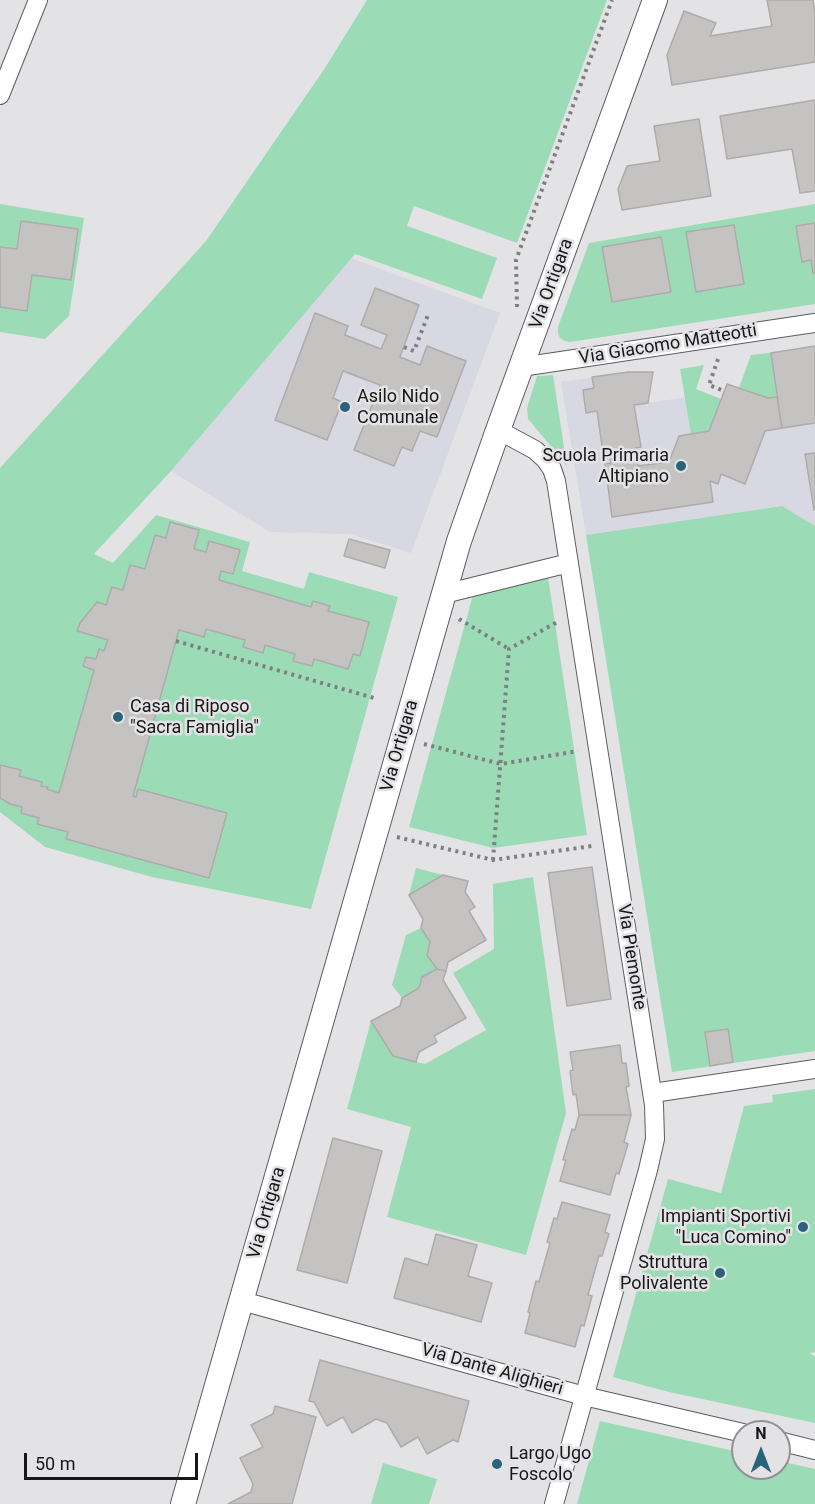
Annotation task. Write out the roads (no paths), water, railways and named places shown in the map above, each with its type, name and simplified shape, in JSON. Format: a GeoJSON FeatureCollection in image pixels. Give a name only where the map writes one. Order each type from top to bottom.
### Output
{"type":"FeatureCollection","features":[{"type":"Feature","properties":{"kind":"street"},"geometry":{"type":"LineString","coordinates":[[0,95],[38,0]]}},
{"type":"Feature","properties":{"kind":"street","name":"Via Ortigara"},"geometry":{"type":"LineString","coordinates":[[183,1504],[459,541],[655,0]]}},
{"type":"Feature","properties":{"kind":"street","name":"Via Giacomo Matteotti"},"geometry":{"type":"LineString","coordinates":[[521,367],[815,323]]}},
{"type":"Feature","properties":{"kind":"street","name":"Via Piemonte"},"geometry":{"type":"LineString","coordinates":[[498,430],[535,450],[552,469],[556,481],[653,1093],[655,1130],[652,1153],[554,1504]]}},
{"type":"Feature","properties":{"kind":"street"},"geometry":{"type":"LineString","coordinates":[[444,594],[568,563]]}},
{"type":"Feature","properties":{"kind":"street"},"geometry":{"type":"LineString","coordinates":[[653,1093],[815,1069]]}},
{"type":"Feature","properties":{"kind":"street","name":"Via Dante Alighieri"},"geometry":{"type":"LineString","coordinates":[[242,1301],[584,1396],[731,1430]]}},
{"type":"Feature","properties":{"kind":"street"},"geometry":{"type":"LineString","coordinates":[[791,1444],[815,1450]]}},
{"type":"Feature","properties":{"kind":"place","name":"Asilo Nido Comunale"},"geometry":{"type":"Point","coordinates":[345,407]}},
{"type":"Feature","properties":{"kind":"place","name":"Scuola Primaria Altipiano"},"geometry":{"type":"Point","coordinates":[681,466]}},
{"type":"Feature","properties":{"kind":"place","name":"Casa di Riposo \"Sacra Famiglia\""},"geometry":{"type":"Point","coordinates":[118,717]}},
{"type":"Feature","properties":{"kind":"place","name":"Impianti Sportivi \"Luca Comino\""},"geometry":{"type":"Point","coordinates":[803,1227]}},
{"type":"Feature","properties":{"kind":"place","name":"Struttura Polivalente"},"geometry":{"type":"Point","coordinates":[720,1273]}},
{"type":"Feature","properties":{"kind":"place","name":"Largo Ugo Foscolo"},"geometry":{"type":"Point","coordinates":[497,1464]}}]}
